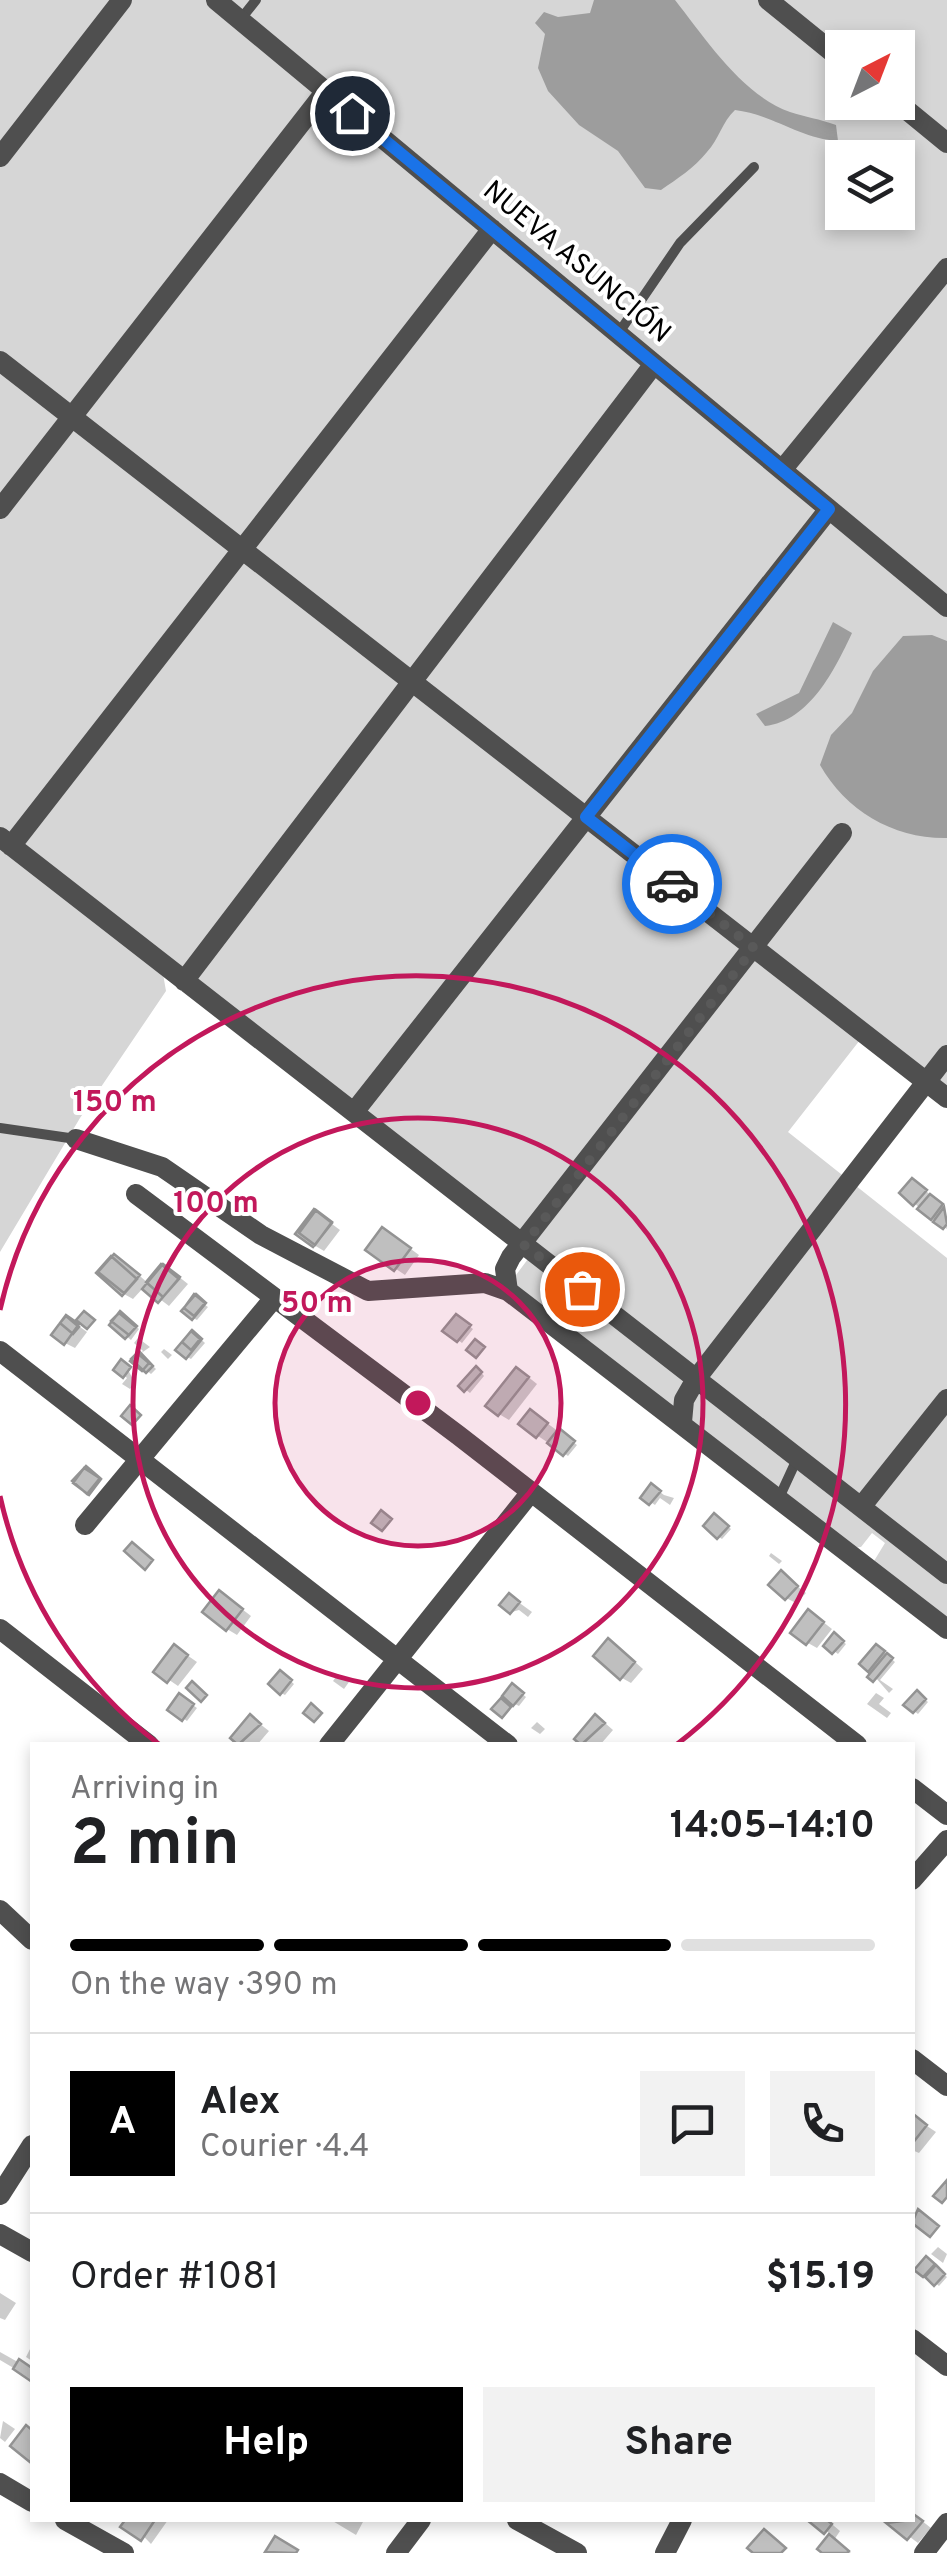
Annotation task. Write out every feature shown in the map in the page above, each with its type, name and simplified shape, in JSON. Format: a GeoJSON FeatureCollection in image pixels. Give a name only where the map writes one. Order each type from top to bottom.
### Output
{"type":"FeatureCollection","features":[{"type":"Feature","properties":{"kind":"street"},"geometry":{"type":"LineString","coordinates":[[0,156],[122,0]]}},
{"type":"Feature","properties":{"kind":"street","name":"NUEVA ASUNCIÓN"},"geometry":{"type":"LineString","coordinates":[[216,0],[947,607]]}},
{"type":"Feature","properties":{"kind":"street"},"geometry":{"type":"LineString","coordinates":[[768,0],[825,46]]}},
{"type":"Feature","properties":{"kind":"street"},"geometry":{"type":"LineString","coordinates":[[0,509],[326,92]]}},
{"type":"Feature","properties":{"kind":"street"},"geometry":{"type":"LineString","coordinates":[[915,116],[947,142]]}},
{"type":"Feature","properties":{"kind":"street"},"geometry":{"type":"LineString","coordinates":[[492,229],[242,549],[6,841],[947,1574]]}},
{"type":"Feature","properties":{"kind":"street"},"geometry":{"type":"LineString","coordinates":[[782,470],[947,268]]}},
{"type":"Feature","properties":{"kind":"street"},"geometry":{"type":"LineString","coordinates":[[0,361],[947,1098]]}},
{"type":"Feature","properties":{"kind":"street"},"geometry":{"type":"LineString","coordinates":[[184,980],[654,364]]}},
{"type":"Feature","properties":{"kind":"street"},"geometry":{"type":"LineString","coordinates":[[354,1112],[829,509]]}},
{"type":"Feature","properties":{"kind":"street"},"geometry":{"type":"LineString","coordinates":[[508,1291],[506,1269],[842,833]]}},
{"type":"Feature","properties":{"kind":"street"},"geometry":{"type":"LineString","coordinates":[[682,1422],[684,1400],[696,1379],[947,1055]]}},
{"type":"Feature","properties":{"kind":"street"},"geometry":{"type":"LineString","coordinates":[[76,1140],[162,1167],[261,1235],[368,1292],[485,1284],[508,1291],[947,1630]]}},
{"type":"Feature","properties":{"kind":"street"},"geometry":{"type":"LineString","coordinates":[[136,1194],[531,1492],[853,1742]]}},
{"type":"Feature","properties":{"kind":"street"},"geometry":{"type":"LineString","coordinates":[[85,1526],[274,1298]]}},
{"type":"Feature","properties":{"kind":"street"},"geometry":{"type":"LineString","coordinates":[[0,1351],[504,1742]]}},
{"type":"Feature","properties":{"kind":"street"},"geometry":{"type":"LineString","coordinates":[[861,1507],[947,1399]]}},
{"type":"Feature","properties":{"kind":"street"},"geometry":{"type":"LineString","coordinates":[[330,1742],[531,1492]]}},
{"type":"Feature","properties":{"kind":"street"},"geometry":{"type":"LineString","coordinates":[[0,1628],[145,1742]]}},
{"type":"Feature","properties":{"kind":"street"},"geometry":{"type":"LineString","coordinates":[[915,1790],[947,1815]]}},
{"type":"Feature","properties":{"kind":"street"},"geometry":{"type":"LineString","coordinates":[[915,1877],[947,1840]]}},
{"type":"Feature","properties":{"kind":"street"},"geometry":{"type":"LineString","coordinates":[[0,1910],[30,1938]]}},
{"type":"Feature","properties":{"kind":"street"},"geometry":{"type":"LineString","coordinates":[[915,2061],[947,2086]]}},
{"type":"Feature","properties":{"kind":"street"},"geometry":{"type":"LineString","coordinates":[[0,2195],[30,2147]]}},
{"type":"Feature","properties":{"kind":"street"},"geometry":{"type":"LineString","coordinates":[[0,2234],[30,2251]]}},
{"type":"Feature","properties":{"kind":"street"},"geometry":{"type":"LineString","coordinates":[[915,2341],[947,2366]]}},
{"type":"Feature","properties":{"kind":"street"},"geometry":{"type":"LineString","coordinates":[[0,2483],[30,2501]]}},
{"type":"Feature","properties":{"kind":"street"},"geometry":{"type":"LineString","coordinates":[[69,2522],[124,2553]]}},
{"type":"Feature","properties":{"kind":"street"},"geometry":{"type":"LineString","coordinates":[[396,2553],[419,2522]]}},
{"type":"Feature","properties":{"kind":"street"},"geometry":{"type":"LineString","coordinates":[[521,2522],[577,2553]]}},
{"type":"Feature","properties":{"kind":"street"},"geometry":{"type":"LineString","coordinates":[[665,2553],[681,2522]]}},
{"type":"Feature","properties":{"kind":"street"},"geometry":{"type":"LineString","coordinates":[[924,2553],[947,2523]]}},
{"type":"Feature","properties":{"kind":"lane"},"geometry":{"type":"LineString","coordinates":[[240,20],[256,0]]}},
{"type":"Feature","properties":{"kind":"lane"},"geometry":{"type":"LineString","coordinates":[[618,334],[680,244],[754,168]]}},
{"type":"Feature","properties":{"kind":"lane"},"geometry":{"type":"LineString","coordinates":[[0,1128],[76,1140]]}},
{"type":"Feature","properties":{"kind":"lane"},"geometry":{"type":"LineString","coordinates":[[778,1498],[798,1458]]}},
{"type":"Feature","properties":{"kind":"shaded area"},"geometry":{"type":"Polygon","coordinates":[[[0,0],[947,0],[947,1096],[867,1031],[788,1132],[947,1258],[947,1621],[874,1561],[885,1543],[872,1533],[861,1547],[853,1548],[510,1283],[528,1259],[0,839],[0,0]]]}},
{"type":"Feature","properties":{"kind":"shaded area"},"geometry":{"type":"Polygon","coordinates":[[[594,0],[675,0],[726,64],[756,93],[790,112],[836,125],[838,140],[811,136],[735,110],[711,147],[691,168],[661,190],[645,188],[618,151],[579,125],[548,91],[538,68],[545,34],[535,23],[544,12],[558,17],[590,13],[594,0]]]}},
{"type":"Feature","properties":{"kind":"shaded area"},"geometry":{"type":"Polygon","coordinates":[[[833,622],[852,633],[829,677],[795,714],[765,726],[756,714],[799,693],[833,622]]]}},
{"type":"Feature","properties":{"kind":"shaded area"},"geometry":{"type":"Polygon","coordinates":[[[932,635],[947,641],[947,838],[908,833],[873,819],[843,796],[820,765],[831,735],[852,713],[873,671],[903,636],[932,635]]]}},
{"type":"Feature","properties":{"kind":"shaded area"},"geometry":{"type":"Polygon","coordinates":[[[0,843],[163,974],[166,991],[80,1118],[0,1252],[0,843]]]}},
{"type":"Feature","properties":{"kind":"building"},"geometry":{"type":"Polygon","coordinates":[[[912,1178],[927,1190],[913,1206],[899,1193],[912,1178]]]}},
{"type":"Feature","properties":{"kind":"building"},"geometry":{"type":"Polygon","coordinates":[[[930,1194],[943,1204],[931,1220],[917,1209],[930,1194]]]}},
{"type":"Feature","properties":{"kind":"building"},"geometry":{"type":"Polygon","coordinates":[[[944,1207],[947,1224],[943,1229],[933,1222],[944,1207]]]}},
{"type":"Feature","properties":{"kind":"building"},"geometry":{"type":"Polygon","coordinates":[[[314,1209],[332,1223],[313,1247],[295,1234],[314,1209]]]}},
{"type":"Feature","properties":{"kind":"building"},"geometry":{"type":"Polygon","coordinates":[[[316,1210],[332,1222],[315,1245],[299,1233],[316,1210]]]}},
{"type":"Feature","properties":{"kind":"building"},"geometry":{"type":"Polygon","coordinates":[[[382,1227],[411,1248],[394,1271],[365,1250],[382,1227]]]}},
{"type":"Feature","properties":{"kind":"building"},"geometry":{"type":"Polygon","coordinates":[[[114,1254],[140,1275],[124,1293],[98,1272],[114,1254]]]}},
{"type":"Feature","properties":{"kind":"building"},"geometry":{"type":"Polygon","coordinates":[[[111,1256],[137,1279],[122,1296],[96,1273],[111,1256]]]}},
{"type":"Feature","properties":{"kind":"building"},"geometry":{"type":"Polygon","coordinates":[[[161,1264],[179,1279],[163,1297],[146,1282],[161,1264]]]}},
{"type":"Feature","properties":{"kind":"building"},"geometry":{"type":"Polygon","coordinates":[[[163,1264],[180,1277],[158,1303],[142,1289],[163,1264]]]}},
{"type":"Feature","properties":{"kind":"building"},"geometry":{"type":"Polygon","coordinates":[[[194,1294],[205,1303],[194,1316],[184,1308],[194,1294]]]}},
{"type":"Feature","properties":{"kind":"building"},"geometry":{"type":"Polygon","coordinates":[[[196,1294],[206,1303],[192,1320],[181,1311],[196,1294]]]}},
{"type":"Feature","properties":{"kind":"building"},"geometry":{"type":"Polygon","coordinates":[[[84,1311],[95,1320],[87,1329],[76,1320],[84,1311]]]}},
{"type":"Feature","properties":{"kind":"building"},"geometry":{"type":"Polygon","coordinates":[[[120,1311],[137,1326],[125,1339],[109,1325],[120,1311]]]}},
{"type":"Feature","properties":{"kind":"building"},"geometry":{"type":"Polygon","coordinates":[[[119,1313],[136,1327],[129,1335],[111,1321],[119,1313]]]}},
{"type":"Feature","properties":{"kind":"building"},"geometry":{"type":"Polygon","coordinates":[[[456,1314],[471,1325],[457,1342],[442,1331],[456,1314]]]}},
{"type":"Feature","properties":{"kind":"building"},"geometry":{"type":"Polygon","coordinates":[[[66,1315],[79,1324],[64,1345],[51,1335],[66,1315]]]}},
{"type":"Feature","properties":{"kind":"building"},"geometry":{"type":"Polygon","coordinates":[[[66,1316],[79,1327],[73,1334],[60,1323],[66,1316]]]}},
{"type":"Feature","properties":{"kind":"building"},"geometry":{"type":"Polygon","coordinates":[[[192,1330],[202,1339],[186,1359],[175,1350],[192,1330]]]}},
{"type":"Feature","properties":{"kind":"building"},"geometry":{"type":"Polygon","coordinates":[[[191,1331],[200,1339],[191,1350],[182,1342],[191,1331]]]}},
{"type":"Feature","properties":{"kind":"building"},"geometry":{"type":"Polygon","coordinates":[[[475,1339],[485,1347],[476,1358],[466,1350],[475,1339]]]}},
{"type":"Feature","properties":{"kind":"building"},"geometry":{"type":"Polygon","coordinates":[[[139,1351],[153,1366],[146,1373],[131,1359],[139,1351]]]}},
{"type":"Feature","properties":{"kind":"building"},"geometry":{"type":"Polygon","coordinates":[[[137,1353],[149,1363],[142,1371],[130,1361],[137,1353]]]}},
{"type":"Feature","properties":{"kind":"building"},"geometry":{"type":"Polygon","coordinates":[[[121,1359],[131,1367],[123,1378],[113,1370],[121,1359]]]}},
{"type":"Feature","properties":{"kind":"building"},"geometry":{"type":"Polygon","coordinates":[[[476,1366],[482,1372],[464,1392],[458,1386],[476,1366]]]}},
{"type":"Feature","properties":{"kind":"building"},"geometry":{"type":"Polygon","coordinates":[[[516,1367],[529,1377],[498,1416],[485,1406],[516,1367]]]}},
{"type":"Feature","properties":{"kind":"building"},"geometry":{"type":"Polygon","coordinates":[[[130,1405],[141,1415],[132,1425],[121,1416],[130,1405]]]}},
{"type":"Feature","properties":{"kind":"building"},"geometry":{"type":"Polygon","coordinates":[[[530,1409],[548,1423],[536,1438],[518,1424],[530,1409]]]}},
{"type":"Feature","properties":{"kind":"building"},"geometry":{"type":"Polygon","coordinates":[[[559,1428],[575,1441],[563,1456],[547,1443],[559,1428]]]}},
{"type":"Feature","properties":{"kind":"building"},"geometry":{"type":"Polygon","coordinates":[[[86,1466],[100,1478],[87,1494],[72,1481],[86,1466]]]}},
{"type":"Feature","properties":{"kind":"building"},"geometry":{"type":"Polygon","coordinates":[[[84,1468],[101,1479],[89,1495],[73,1483],[84,1468]]]}},
{"type":"Feature","properties":{"kind":"building"},"geometry":{"type":"Polygon","coordinates":[[[651,1483],[661,1491],[649,1505],[640,1498],[651,1483]]]}},
{"type":"Feature","properties":{"kind":"building"},"geometry":{"type":"Polygon","coordinates":[[[381,1510],[392,1519],[382,1531],[371,1523],[381,1510]]]}},
{"type":"Feature","properties":{"kind":"building"},"geometry":{"type":"Polygon","coordinates":[[[714,1513],[729,1526],[717,1539],[703,1526],[714,1513]]]}},
{"type":"Feature","properties":{"kind":"building"},"geometry":{"type":"Polygon","coordinates":[[[132,1542],[153,1560],[145,1570],[124,1551],[132,1542]]]}},
{"type":"Feature","properties":{"kind":"building"},"geometry":{"type":"Polygon","coordinates":[[[781,1570],[798,1586],[785,1600],[768,1585],[781,1570]]]}},
{"type":"Feature","properties":{"kind":"building"},"geometry":{"type":"Polygon","coordinates":[[[219,1590],[243,1609],[226,1631],[202,1612],[219,1590]]]}},
{"type":"Feature","properties":{"kind":"building"},"geometry":{"type":"Polygon","coordinates":[[[509,1593],[520,1602],[510,1614],[499,1605],[509,1593]]]}},
{"type":"Feature","properties":{"kind":"building"},"geometry":{"type":"Polygon","coordinates":[[[808,1609],[824,1622],[806,1645],[790,1633],[808,1609]]]}},
{"type":"Feature","properties":{"kind":"building"},"geometry":{"type":"Polygon","coordinates":[[[834,1632],[844,1641],[832,1654],[823,1646],[834,1632]]]}},
{"type":"Feature","properties":{"kind":"building"},"geometry":{"type":"Polygon","coordinates":[[[608,1638],[635,1662],[620,1680],[593,1656],[608,1638]]]}},
{"type":"Feature","properties":{"kind":"building"},"geometry":{"type":"Polygon","coordinates":[[[174,1644],[188,1655],[167,1683],[153,1672],[174,1644]]]}},
{"type":"Feature","properties":{"kind":"building"},"geometry":{"type":"Polygon","coordinates":[[[876,1644],[885,1651],[868,1672],[859,1664],[876,1644]]]}},
{"type":"Feature","properties":{"kind":"building"},"geometry":{"type":"Polygon","coordinates":[[[887,1653],[893,1658],[873,1682],[867,1677],[887,1653]]]}},
{"type":"Feature","properties":{"kind":"building"},"geometry":{"type":"Polygon","coordinates":[[[280,1670],[292,1680],[280,1695],[268,1684],[280,1670]]]}},
{"type":"Feature","properties":{"kind":"building"},"geometry":{"type":"Polygon","coordinates":[[[192,1681],[207,1695],[201,1702],[186,1688],[192,1681]]]}},
{"type":"Feature","properties":{"kind":"building"},"geometry":{"type":"Polygon","coordinates":[[[512,1683],[524,1693],[513,1706],[502,1696],[512,1683]]]}},
{"type":"Feature","properties":{"kind":"building"},"geometry":{"type":"Polygon","coordinates":[[[917,1690],[926,1699],[913,1713],[903,1705],[917,1690]]]}},
{"type":"Feature","properties":{"kind":"building"},"geometry":{"type":"Polygon","coordinates":[[[179,1693],[194,1704],[182,1721],[167,1710],[179,1693]]]}},
{"type":"Feature","properties":{"kind":"building"},"geometry":{"type":"Polygon","coordinates":[[[501,1698],[511,1707],[502,1718],[491,1709],[501,1698]]]}},
{"type":"Feature","properties":{"kind":"building"},"geometry":{"type":"Polygon","coordinates":[[[311,1703],[322,1713],[314,1722],[303,1713],[311,1703]]]}},
{"type":"Feature","properties":{"kind":"building"},"geometry":{"type":"Polygon","coordinates":[[[250,1714],[261,1724],[241,1742],[230,1738],[250,1714]]]}},
{"type":"Feature","properties":{"kind":"building"},"geometry":{"type":"Polygon","coordinates":[[[595,1714],[605,1723],[584,1742],[574,1739],[595,1714]]]}},
{"type":"Feature","properties":{"kind":"building"},"geometry":{"type":"Polygon","coordinates":[[[915,2115],[927,2125],[915,2140],[915,2115]]]}},
{"type":"Feature","properties":{"kind":"building"},"geometry":{"type":"Polygon","coordinates":[[[947,2180],[947,2197],[942,2203],[933,2196],[947,2180]]]}},
{"type":"Feature","properties":{"kind":"building"},"geometry":{"type":"Polygon","coordinates":[[[918,2209],[939,2226],[930,2237],[915,2225],[918,2209]]]}},
{"type":"Feature","properties":{"kind":"building"},"geometry":{"type":"Polygon","coordinates":[[[926,2256],[935,2264],[923,2277],[915,2269],[926,2256]]]}},
{"type":"Feature","properties":{"kind":"building"},"geometry":{"type":"Polygon","coordinates":[[[936,2265],[945,2274],[934,2286],[925,2277],[936,2265]]]}},
{"type":"Feature","properties":{"kind":"building"},"geometry":{"type":"Polygon","coordinates":[[[19,2359],[30,2367],[30,2381],[13,2369],[19,2359]]]}},
{"type":"Feature","properties":{"kind":"building"},"geometry":{"type":"Polygon","coordinates":[[[26,2425],[30,2428],[30,2462],[10,2446],[26,2425]]]}},
{"type":"Feature","properties":{"kind":"building"},"geometry":{"type":"Polygon","coordinates":[[[915,2515],[923,2521],[907,2540],[886,2523],[915,2522],[915,2515]]]}},
{"type":"Feature","properties":{"kind":"building"},"geometry":{"type":"Polygon","coordinates":[[[124,2522],[154,2522],[141,2541],[120,2527],[124,2522]]]}},
{"type":"Feature","properties":{"kind":"building"},"geometry":{"type":"Polygon","coordinates":[[[809,2522],[832,2524],[824,2534],[809,2522]]]}},
{"type":"Feature","properties":{"kind":"building"},"geometry":{"type":"Polygon","coordinates":[[[764,2529],[786,2548],[781,2553],[753,2553],[747,2548],[764,2529]]]}},
{"type":"Feature","properties":{"kind":"building"},"geometry":{"type":"Polygon","coordinates":[[[829,2534],[849,2551],[822,2553],[817,2549],[829,2534]]]}},
{"type":"Feature","properties":{"kind":"building"},"geometry":{"type":"Polygon","coordinates":[[[275,2536],[298,2550],[296,2553],[265,2552],[275,2536]]]}},
{"type":"Feature","properties":{"kind":"way so far"},"geometry":{"type":"LineString","coordinates":[[582,1289],[524,1245],[754,948],[672,884]]}},
{"type":"Feature","properties":{"kind":"route"},"geometry":{"type":"LineString","coordinates":[[352,113],[829,509],[586,817],[672,884]]}}]}
